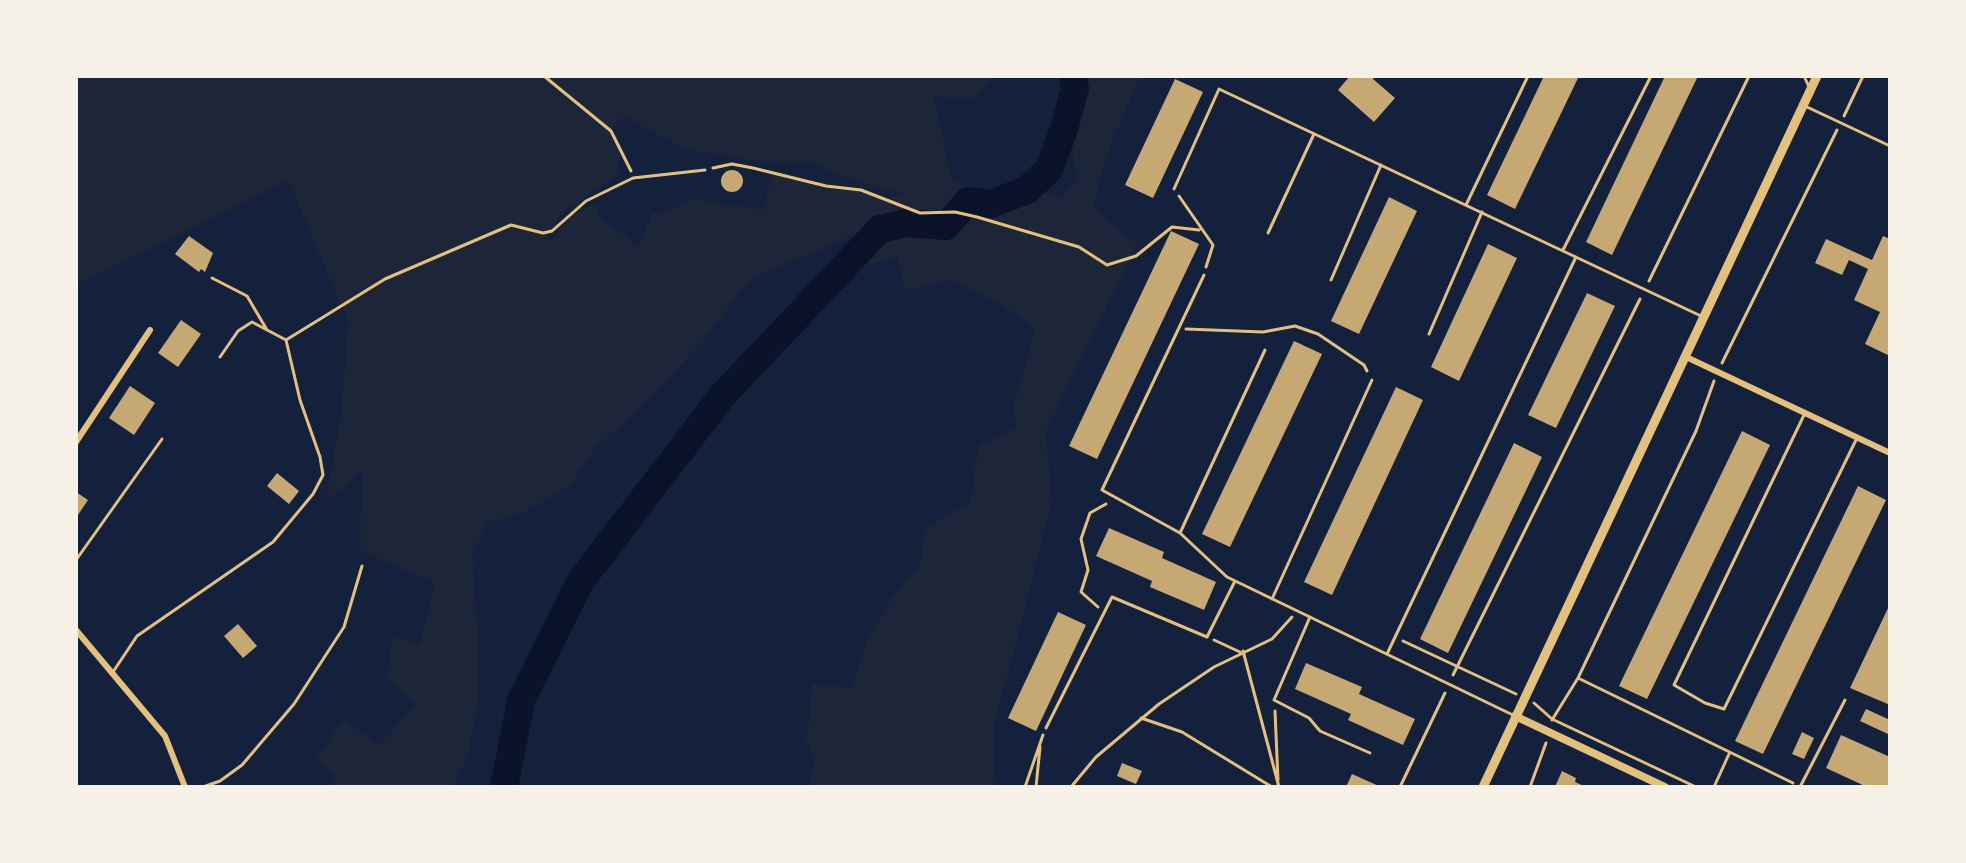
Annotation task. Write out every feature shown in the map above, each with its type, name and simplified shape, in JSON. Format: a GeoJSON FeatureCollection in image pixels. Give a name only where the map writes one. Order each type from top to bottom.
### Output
{"type":"FeatureCollection","features":[{"type":"Feature","properties":{"kind":"main road"},"geometry":{"type":"LineString","coordinates":[[1483,787],[1701,316],[1817,76]]}},
{"type":"Feature","properties":{"kind":"street"},"geometry":{"type":"LineString","coordinates":[[76,442],[150,330]]}},
{"type":"Feature","properties":{"kind":"street"},"geometry":{"type":"LineString","coordinates":[[1684,356],[1890,453]]}},
{"type":"Feature","properties":{"kind":"street"},"geometry":{"type":"LineString","coordinates":[[76,630],[165,736],[185,787]]}},
{"type":"Feature","properties":{"kind":"street"},"geometry":{"type":"LineString","coordinates":[[1515,716],[1665,787]]}},
{"type":"Feature","properties":{"kind":"lane"},"geometry":{"type":"LineString","coordinates":[[1466,205],[1528,76]]}},
{"type":"Feature","properties":{"kind":"lane"},"geometry":{"type":"LineString","coordinates":[[1563,250],[1651,76]]}},
{"type":"Feature","properties":{"kind":"lane"},"geometry":{"type":"LineString","coordinates":[[1804,76],[1810,90]]}},
{"type":"Feature","properties":{"kind":"lane"},"geometry":{"type":"LineString","coordinates":[[1174,189],[1219,89],[1701,316]]}},
{"type":"Feature","properties":{"kind":"lane"},"geometry":{"type":"LineString","coordinates":[[1804,105],[1890,146]]}},
{"type":"Feature","properties":{"kind":"lane"},"geometry":{"type":"LineString","coordinates":[[1268,233],[1314,134]]}},
{"type":"Feature","properties":{"kind":"lane"},"geometry":{"type":"LineString","coordinates":[[1331,280],[1381,165]]}},
{"type":"Feature","properties":{"kind":"lane"},"geometry":{"type":"LineString","coordinates":[[286,340],[385,279],[511,225],[543,233],[552,231],[586,201],[633,178],[705,170]]}},
{"type":"Feature","properties":{"kind":"lane"},"geometry":{"type":"LineString","coordinates":[[1429,334],[1482,212]]}},
{"type":"Feature","properties":{"kind":"lane"},"geometry":{"type":"LineString","coordinates":[[1387,654],[1576,256]]}},
{"type":"Feature","properties":{"kind":"lane"},"geometry":{"type":"LineString","coordinates":[[1204,275],[1102,490],[1180,533],[1235,581],[1515,716]]}},
{"type":"Feature","properties":{"kind":"lane"},"geometry":{"type":"LineString","coordinates":[[212,278],[247,296],[267,330]]}},
{"type":"Feature","properties":{"kind":"lane"},"geometry":{"type":"LineString","coordinates":[[113,672],[137,636],[273,542],[313,494],[323,475],[286,340],[252,322],[238,331],[220,357]]}},
{"type":"Feature","properties":{"kind":"lane"},"geometry":{"type":"LineString","coordinates":[[1180,533],[1265,350]]}},
{"type":"Feature","properties":{"kind":"lane"},"geometry":{"type":"LineString","coordinates":[[1272,599],[1372,380]]}},
{"type":"Feature","properties":{"kind":"lane"},"geometry":{"type":"LineString","coordinates":[[1805,413],[1674,685],[1705,703],[1724,709],[1857,438]]}},
{"type":"Feature","properties":{"kind":"lane"},"geometry":{"type":"LineString","coordinates":[[76,560],[162,439]]}},
{"type":"Feature","properties":{"kind":"lane"},"geometry":{"type":"LineString","coordinates":[[203,787],[220,781],[242,765],[294,704],[344,627],[362,566]]}},
{"type":"Feature","properties":{"kind":"lane"},"geometry":{"type":"LineString","coordinates":[[1046,728],[1112,597],[1207,637],[1235,581]]}},
{"type":"Feature","properties":{"kind":"lane"},"geometry":{"type":"LineString","coordinates":[[1310,617],[1274,700],[1309,718],[1320,731],[1370,753]]}},
{"type":"Feature","properties":{"kind":"lane"},"geometry":{"type":"LineString","coordinates":[[1800,787],[1845,700]]}},
{"type":"Feature","properties":{"kind":"path"},"geometry":{"type":"LineString","coordinates":[[544,76],[611,131],[625,153],[633,178]]}},
{"type":"Feature","properties":{"kind":"path"},"geometry":{"type":"LineString","coordinates":[[1400,787],[1749,76]]}},
{"type":"Feature","properties":{"kind":"path"},"geometry":{"type":"LineString","coordinates":[[1530,787],[1540,766],[1552,719],[1578,678],[1696,431],[1717,372],[1863,76]]}},
{"type":"Feature","properties":{"kind":"path"},"geometry":{"type":"LineString","coordinates":[[705,170],[732,164],[826,186],[861,190],[920,213],[955,212],[977,217],[1079,247],[1107,265],[1136,256],[1172,227],[1199,230]]}},
{"type":"Feature","properties":{"kind":"path"},"geometry":{"type":"LineString","coordinates":[[1174,189],[1199,230],[1213,245],[1204,275]]}},
{"type":"Feature","properties":{"kind":"path"},"geometry":{"type":"LineString","coordinates":[[1179,328],[1252,332],[1295,326],[1318,334],[1364,365],[1372,380]]}},
{"type":"Feature","properties":{"kind":"path"},"geometry":{"type":"LineString","coordinates":[[1104,613],[1081,592],[1088,570],[1081,539],[1090,513],[1116,498]]}},
{"type":"Feature","properties":{"kind":"path"},"geometry":{"type":"LineString","coordinates":[[1071,786],[1096,757],[1141,718],[1189,682],[1272,639],[1297,611]]}},
{"type":"Feature","properties":{"kind":"path"},"geometry":{"type":"LineString","coordinates":[[1207,637],[1242,652]]}},
{"type":"Feature","properties":{"kind":"path"},"geometry":{"type":"LineString","coordinates":[[1395,637],[1523,697],[1552,719],[1696,787]]}},
{"type":"Feature","properties":{"kind":"path"},"geometry":{"type":"LineString","coordinates":[[1242,652],[1279,787]]}},
{"type":"Feature","properties":{"kind":"path"},"geometry":{"type":"LineString","coordinates":[[1578,678],[1800,787]]}},
{"type":"Feature","properties":{"kind":"path"},"geometry":{"type":"LineString","coordinates":[[1274,700],[1279,787]]}},
{"type":"Feature","properties":{"kind":"path"},"geometry":{"type":"LineString","coordinates":[[1141,718],[1182,732],[1272,787]]}},
{"type":"Feature","properties":{"kind":"path"},"geometry":{"type":"LineString","coordinates":[[1025,787],[1046,728]]}},
{"type":"Feature","properties":{"kind":"path"},"geometry":{"type":"LineString","coordinates":[[1036,787],[1037,758],[1046,728]]}},
{"type":"Feature","properties":{"kind":"path"},"geometry":{"type":"LineString","coordinates":[[1714,787],[1730,753]]}},
{"type":"Feature","properties":{"kind":"shaded area"},"geometry":{"type":"Polygon","coordinates":[[[76,76],[993,76],[972,100],[934,96],[951,177],[975,192],[1013,183],[1059,198],[1077,179],[1071,145],[1075,98],[1072,76],[1140,76],[1109,150],[1093,207],[1137,245],[1046,431],[1052,502],[993,731],[996,787],[809,787],[814,760],[807,742],[812,683],[851,688],[866,644],[888,604],[920,564],[925,529],[970,502],[979,446],[1018,426],[1013,409],[1035,328],[998,302],[949,280],[905,290],[897,257],[868,265],[852,236],[764,273],[742,289],[703,341],[646,402],[594,449],[571,484],[525,513],[488,522],[472,556],[479,650],[477,707],[468,756],[453,787],[328,787],[335,777],[316,760],[344,718],[378,746],[416,705],[387,679],[392,637],[420,645],[435,583],[360,551],[362,471],[326,501],[342,406],[348,321],[288,180],[76,285],[76,76]],[[624,116],[609,133],[620,154],[615,179],[565,210],[545,239],[551,241],[568,218],[595,204],[600,217],[639,246],[652,213],[670,210],[692,199],[763,210],[773,173],[861,190],[884,200],[904,194],[846,178],[816,164],[775,164],[683,149],[624,116]]]}},
{"type":"Feature","properties":{"kind":"building"},"geometry":{"type":"Polygon","coordinates":[[[1350,76],[1375,76],[1373,79],[1395,98],[1374,122],[1338,90],[1350,76]]]}},
{"type":"Feature","properties":{"kind":"building"},"geometry":{"type":"Polygon","coordinates":[[[1544,76],[1579,76],[1515,209],[1487,195],[1544,76]]]}},
{"type":"Feature","properties":{"kind":"building"},"geometry":{"type":"Polygon","coordinates":[[[1665,76],[1698,76],[1612,255],[1586,242],[1665,76]]]}},
{"type":"Feature","properties":{"kind":"building"},"geometry":{"type":"Polygon","coordinates":[[[1175,79],[1203,92],[1153,198],[1125,185],[1175,79]]]}},
{"type":"Feature","properties":{"kind":"building"},"geometry":{"type":"Polygon","coordinates":[[[732,170],[740,173],[743,181],[740,189],[732,192],[724,189],[721,181],[724,173],[732,170]]]}},
{"type":"Feature","properties":{"kind":"building"},"geometry":{"type":"Polygon","coordinates":[[[1389,197],[1417,211],[1359,334],[1331,321],[1389,197]]]}},
{"type":"Feature","properties":{"kind":"building"},"geometry":{"type":"Polygon","coordinates":[[[1171,231],[1199,244],[1097,459],[1069,446],[1171,231]]]}},
{"type":"Feature","properties":{"kind":"building"},"geometry":{"type":"Polygon","coordinates":[[[189,236],[213,253],[205,272],[201,269],[199,272],[175,254],[189,236]]]}},
{"type":"Feature","properties":{"kind":"building"},"geometry":{"type":"Polygon","coordinates":[[[1883,236],[1890,239],[1890,356],[1865,344],[1880,312],[1854,300],[1868,269],[1849,260],[1842,275],[1815,263],[1826,239],[1872,260],[1883,236]]]}},
{"type":"Feature","properties":{"kind":"building"},"geometry":{"type":"Polygon","coordinates":[[[1488,244],[1517,258],[1459,381],[1431,367],[1488,244]]]}},
{"type":"Feature","properties":{"kind":"building"},"geometry":{"type":"Polygon","coordinates":[[[1587,293],[1615,306],[1556,428],[1528,415],[1587,293]]]}},
{"type":"Feature","properties":{"kind":"building"},"geometry":{"type":"Polygon","coordinates":[[[181,320],[201,334],[178,367],[158,353],[181,320]]]}},
{"type":"Feature","properties":{"kind":"building"},"geometry":{"type":"Polygon","coordinates":[[[1294,341],[1322,354],[1230,547],[1202,534],[1294,341]]]}},
{"type":"Feature","properties":{"kind":"building"},"geometry":{"type":"Polygon","coordinates":[[[130,386],[155,403],[134,435],[109,418],[130,386]]]}},
{"type":"Feature","properties":{"kind":"building"},"geometry":{"type":"Polygon","coordinates":[[[1396,387],[1423,400],[1332,595],[1304,582],[1396,387]]]}},
{"type":"Feature","properties":{"kind":"building"},"geometry":{"type":"Polygon","coordinates":[[[1742,431],[1770,445],[1647,699],[1619,686],[1742,431]]]}},
{"type":"Feature","properties":{"kind":"building"},"geometry":{"type":"Polygon","coordinates":[[[1514,443],[1542,457],[1448,653],[1420,639],[1514,443]]]}},
{"type":"Feature","properties":{"kind":"building"},"geometry":{"type":"Polygon","coordinates":[[[277,473],[299,491],[289,504],[267,486],[277,473]]]}},
{"type":"Feature","properties":{"kind":"building"},"geometry":{"type":"Polygon","coordinates":[[[1858,486],[1886,500],[1763,754],[1735,741],[1858,486]]]}},
{"type":"Feature","properties":{"kind":"building"},"geometry":{"type":"Polygon","coordinates":[[[76,492],[88,500],[76,518],[76,492]]]}},
{"type":"Feature","properties":{"kind":"building"},"geometry":{"type":"Polygon","coordinates":[[[1109,528],[1164,552],[1162,558],[1216,582],[1204,610],[1150,587],[1152,581],[1096,556],[1109,528]]]}},
{"type":"Feature","properties":{"kind":"building"},"geometry":{"type":"Polygon","coordinates":[[[1890,604],[1890,705],[1850,688],[1890,604]]]}},
{"type":"Feature","properties":{"kind":"building"},"geometry":{"type":"Polygon","coordinates":[[[1058,612],[1086,625],[1036,731],[1008,718],[1058,612]]]}},
{"type":"Feature","properties":{"kind":"building"},"geometry":{"type":"Polygon","coordinates":[[[238,624],[257,646],[243,658],[224,636],[238,624]]]}},
{"type":"Feature","properties":{"kind":"building"},"geometry":{"type":"Polygon","coordinates":[[[1306,663],[1362,687],[1359,694],[1415,719],[1403,745],[1348,720],[1351,714],[1295,689],[1306,663]]]}},
{"type":"Feature","properties":{"kind":"building"},"geometry":{"type":"Polygon","coordinates":[[[1866,709],[1890,720],[1890,735],[1860,721],[1866,709]]]}},
{"type":"Feature","properties":{"kind":"building"},"geometry":{"type":"Polygon","coordinates":[[[1802,732],[1814,738],[1804,759],[1792,754],[1802,732]]]}},
{"type":"Feature","properties":{"kind":"building"},"geometry":{"type":"Polygon","coordinates":[[[1841,735],[1890,757],[1890,787],[1867,787],[1826,768],[1841,735]]]}},
{"type":"Feature","properties":{"kind":"building"},"geometry":{"type":"Polygon","coordinates":[[[1122,763],[1142,771],[1136,784],[1117,776],[1122,763]]]}},
{"type":"Feature","properties":{"kind":"building"},"geometry":{"type":"Polygon","coordinates":[[[1562,771],[1576,778],[1575,782],[1586,787],[1555,787],[1562,771]]]}},
{"type":"Feature","properties":{"kind":"building"},"geometry":{"type":"Polygon","coordinates":[[[1352,774],[1381,787],[1346,787],[1352,774]]]}},
{"type":"Feature","properties":{"kind":"waterway"},"geometry":{"type":"LineString","coordinates":[[504,787],[521,701],[580,582],[722,396],[880,229],[906,223],[946,226],[968,201],[991,204],[1027,190],[1049,169],[1075,89],[1073,76]]}}]}
